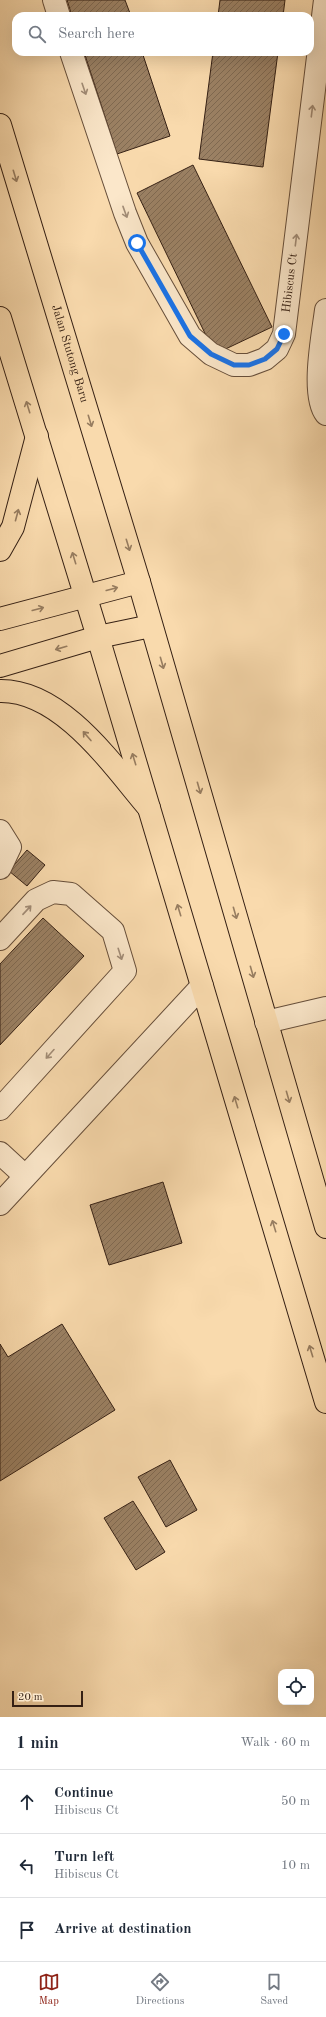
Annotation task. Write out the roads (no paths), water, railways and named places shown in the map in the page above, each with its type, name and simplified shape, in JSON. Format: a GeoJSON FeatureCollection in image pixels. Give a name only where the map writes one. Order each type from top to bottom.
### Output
{"type":"FeatureCollection","features":[{"type":"Feature","properties":{"kind":"main road","name":"Jalan Stutong Baru"},"geometry":{"type":"LineString","coordinates":[[0,126],[139,582],[326,1227]]}},
{"type":"Feature","properties":{"kind":"main road"},"geometry":{"type":"LineString","coordinates":[[0,318],[86,596],[326,1402]]}},
{"type":"Feature","properties":{"kind":"main road"},"geometry":{"type":"LineString","coordinates":[[0,550],[13,527],[37,436]]}},
{"type":"Feature","properties":{"kind":"main road"},"geometry":{"type":"LineString","coordinates":[[0,618],[139,582]]}},
{"type":"Feature","properties":{"kind":"main road"},"geometry":{"type":"LineString","coordinates":[[0,666],[98,637],[151,626]]}},
{"type":"Feature","properties":{"kind":"main road"},"geometry":{"type":"LineString","coordinates":[[0,691],[7,691],[42,700],[81,730],[149,808]]}},
{"type":"Feature","properties":{"kind":"street"},"geometry":{"type":"LineString","coordinates":[[54,0],[58,12]]}},
{"type":"Feature","properties":{"kind":"street","name":"Hibiscus Ct"},"geometry":{"type":"LineString","coordinates":[[72,56],[125,213],[137,243],[190,336],[211,354],[234,365],[249,365],[265,359],[277,349],[284,334],[325,0]]}},
{"type":"Feature","properties":{"kind":"street"},"geometry":{"type":"LineString","coordinates":[[326,310],[318,388],[320,403],[326,414]]}},
{"type":"Feature","properties":{"kind":"street"},"geometry":{"type":"LineString","coordinates":[[0,831],[10,847],[0,868]]}},
{"type":"Feature","properties":{"kind":"street"},"geometry":{"type":"LineString","coordinates":[[0,939],[36,900],[54,892],[71,894],[113,931],[125,971],[0,1109]]}},
{"type":"Feature","properties":{"kind":"street"},"geometry":{"type":"LineString","coordinates":[[0,1204],[202,986]]}},
{"type":"Feature","properties":{"kind":"street"},"geometry":{"type":"LineString","coordinates":[[266,1022],[326,1008]]}},
{"type":"Feature","properties":{"kind":"street"},"geometry":{"type":"LineString","coordinates":[[0,1153],[25,1176]]}}]}
